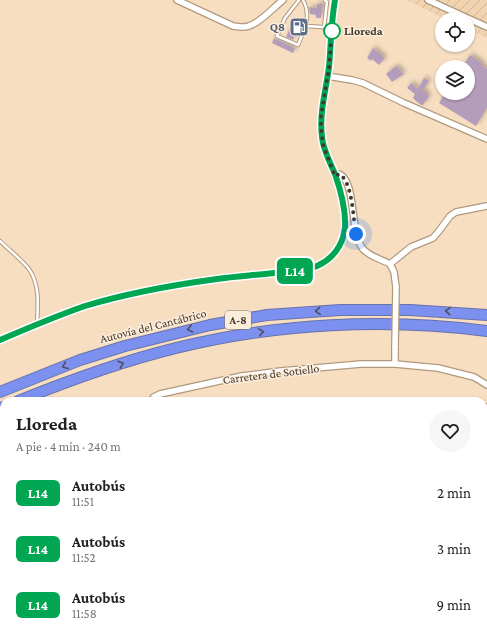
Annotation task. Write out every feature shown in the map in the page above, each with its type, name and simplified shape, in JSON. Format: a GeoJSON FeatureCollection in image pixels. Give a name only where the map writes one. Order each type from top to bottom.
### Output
{"type":"FeatureCollection","features":[{"type":"Feature","properties":{"kind":"highway","name":"Autovía del Cantábrico"},"geometry":{"type":"LineString","coordinates":[[0,392],[80,360],[125,346],[210,325],[267,315],[340,310],[402,310],[450,311],[487,315]]}},
{"type":"Feature","properties":{"kind":"highway","name":"A-8"},"geometry":{"type":"LineString","coordinates":[[28,397],[61,384],[132,360],[223,338],[268,331],[351,324],[412,324],[487,331]]}},
{"type":"Feature","properties":{"kind":"street"},"geometry":{"type":"LineString","coordinates":[[177,0],[233,26],[241,27],[250,26],[283,0]]}},
{"type":"Feature","properties":{"kind":"street"},"geometry":{"type":"LineString","coordinates":[[0,340],[85,306],[157,289],[218,279],[302,270],[317,266],[328,260],[335,253],[342,242],[345,228],[340,192],[323,145],[321,116],[335,0]]}},
{"type":"Feature","properties":{"kind":"street"},"geometry":{"type":"LineString","coordinates":[[428,0],[487,26]]}},
{"type":"Feature","properties":{"kind":"street"},"geometry":{"type":"LineString","coordinates":[[327,76],[363,83],[404,103],[487,139]]}},
{"type":"Feature","properties":{"kind":"street"},"geometry":{"type":"LineString","coordinates":[[335,176],[339,174],[342,175],[350,191],[358,242],[364,250],[372,256],[390,264],[394,272],[396,287],[395,364]]}},
{"type":"Feature","properties":{"kind":"street"},"geometry":{"type":"LineString","coordinates":[[390,264],[411,246],[433,238],[450,216],[456,212],[487,206]]}},
{"type":"Feature","properties":{"kind":"street","name":"Carretera de Sotiello"},"geometry":{"type":"LineString","coordinates":[[154,397],[160,394],[242,376],[361,364],[395,364],[438,368],[474,377],[487,385]]}},
{"type":"Feature","properties":{"kind":"lane"},"geometry":{"type":"LineString","coordinates":[[299,0],[285,18],[277,36],[298,45],[306,26],[307,8],[303,0]]}},
{"type":"Feature","properties":{"kind":"lane"},"geometry":{"type":"LineString","coordinates":[[306,26],[322,28],[324,26],[327,2],[325,0]]}},
{"type":"Feature","properties":{"kind":"lane"},"geometry":{"type":"LineString","coordinates":[[0,241],[29,269],[36,284],[38,302],[37,324]]}},
{"type":"Feature","properties":{"kind":"shaded area"},"geometry":{"type":"Polygon","coordinates":[[[406,0],[487,0],[487,38],[475,32],[475,12],[435,12],[435,14],[406,0]]]}},
{"type":"Feature","properties":{"kind":"building"},"geometry":{"type":"Polygon","coordinates":[[[317,4],[323,4],[321,18],[316,18],[316,15],[310,14],[309,7],[317,8],[317,4]]]}},
{"type":"Feature","properties":{"kind":"building"},"geometry":{"type":"Polygon","coordinates":[[[291,26],[298,29],[293,40],[286,37],[291,26]]]}},
{"type":"Feature","properties":{"kind":"building"},"geometry":{"type":"Polygon","coordinates":[[[274,38],[295,48],[293,53],[272,43],[274,38]]]}},
{"type":"Feature","properties":{"kind":"building"},"geometry":{"type":"Polygon","coordinates":[[[373,48],[385,58],[379,65],[372,59],[371,61],[367,58],[373,48]]]}},
{"type":"Feature","properties":{"kind":"building"},"geometry":{"type":"Polygon","coordinates":[[[470,55],[483,64],[482,66],[487,69],[487,108],[476,126],[439,103],[441,100],[475,100],[475,60],[467,60],[470,55]]]}},
{"type":"Feature","properties":{"kind":"building"},"geometry":{"type":"Polygon","coordinates":[[[396,66],[404,74],[392,82],[386,74],[396,66]]]}},
{"type":"Feature","properties":{"kind":"building"},"geometry":{"type":"Polygon","coordinates":[[[424,78],[429,81],[423,90],[429,96],[423,105],[421,105],[413,98],[415,94],[407,88],[411,83],[418,89],[424,78]]]}},
{"type":"Feature","properties":{"kind":"bus line","name":"L14"},"geometry":{"type":"LineString","coordinates":[[0,340],[85,306],[157,289],[218,279],[302,270],[317,266],[328,260],[335,253],[342,242],[345,228],[343,209],[340,192],[323,145],[321,127],[321,116],[329,68],[335,0]]}},
{"type":"Feature","properties":{"kind":"place","name":"Q8"},"geometry":{"type":"Point","coordinates":[299,27]}},
{"type":"Feature","properties":{"kind":"place","name":"Lloreda"},"geometry":{"type":"Point","coordinates":[332,31]}},
{"type":"Feature","properties":{"kind":"route"},"geometry":{"type":"LineString","coordinates":[[332,31],[329,68],[321,116],[322,137],[325,151],[335,176],[339,174],[342,175],[350,191],[356,234]]}}]}
